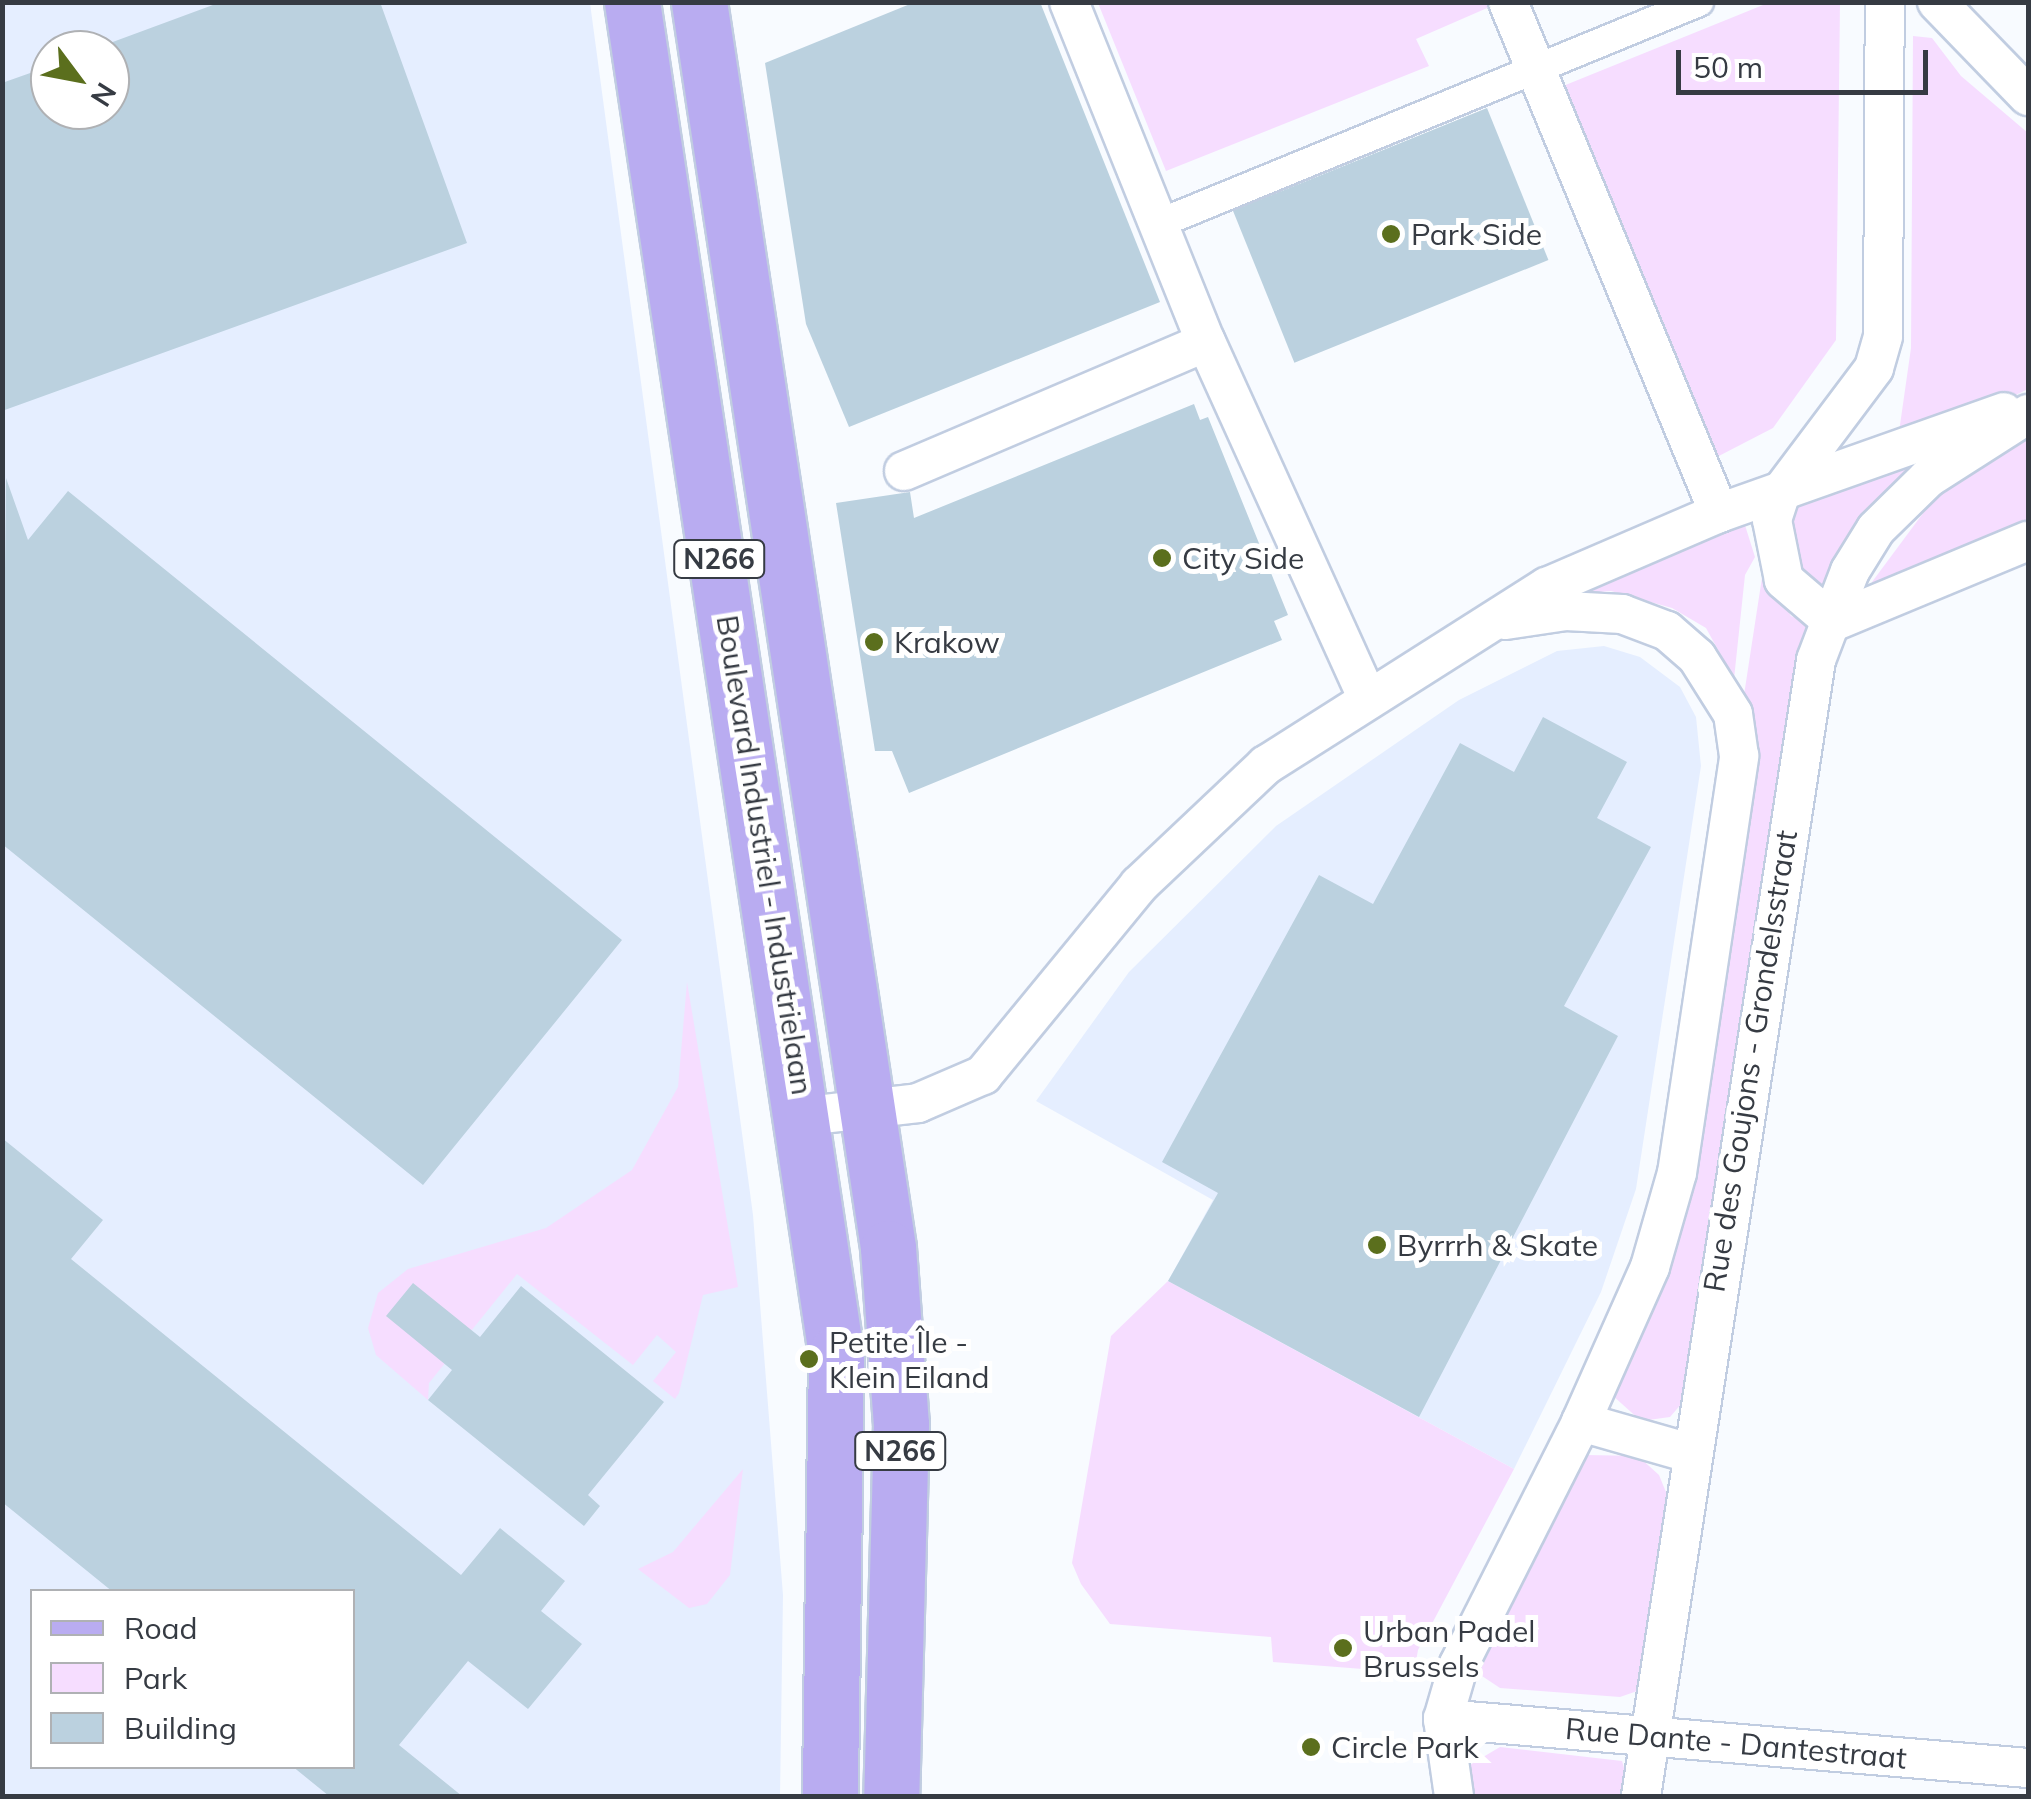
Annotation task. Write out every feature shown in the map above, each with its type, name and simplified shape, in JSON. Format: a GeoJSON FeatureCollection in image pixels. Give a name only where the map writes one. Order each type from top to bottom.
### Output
{"type":"FeatureCollection","features":[{"type":"Feature","properties":{"kind":"main road","name":"Boulevard Industriel - Industrielaan"},"geometry":{"type":"LineString","coordinates":[[632,2],[806,1116]]}},
{"type":"Feature","properties":{"kind":"main road","name":"Boulevard Industriel - Industrielaan"},"geometry":{"type":"LineString","coordinates":[[699,2],[868,1108]]}},
{"type":"Feature","properties":{"kind":"main road","name":"N266"},"geometry":{"type":"LineString","coordinates":[[868,1108],[901,1424],[891,1796]]}},
{"type":"Feature","properties":{"kind":"main road","name":"N266"},"geometry":{"type":"LineString","coordinates":[[806,1116],[836,1354],[830,1796]]}},
{"type":"Feature","properties":{"kind":"street"},"geometry":{"type":"LineString","coordinates":[[1069,2],[1206,342],[1366,695]]}},
{"type":"Feature","properties":{"kind":"street"},"geometry":{"type":"LineString","coordinates":[[1508,2],[1720,513]]}},
{"type":"Feature","properties":{"kind":"street"},"geometry":{"type":"LineString","coordinates":[[1158,224],[1698,2]]}},
{"type":"Feature","properties":{"kind":"street"},"geometry":{"type":"LineString","coordinates":[[1885,2],[1883,336],[1848,409],[1781,492],[1772,546],[1784,580],[1833,622],[2028,541]]}},
{"type":"Feature","properties":{"kind":"street"},"geometry":{"type":"LineString","coordinates":[[1937,2],[2028,96]]}},
{"type":"Feature","properties":{"kind":"street"},"geometry":{"type":"LineString","coordinates":[[904,471],[1206,342]]}},
{"type":"Feature","properties":{"kind":"street"},"geometry":{"type":"LineString","coordinates":[[806,1116],[952,1094],[983,1076],[1138,886],[1266,765],[1366,695],[1547,587],[1720,513],[2028,404]]}},
{"type":"Feature","properties":{"kind":"street","name":"Rue des Goujons - Grondelsstraat"},"geometry":{"type":"LineString","coordinates":[[1642,1796],[1804,706],[1850,571],[1876,529],[1928,478],[2028,414]]}},
{"type":"Feature","properties":{"kind":"street","name":"Rue des Goujons - Grondelsstraat"},"geometry":{"type":"LineString","coordinates":[[1454,1796],[1444,1720],[1459,1664],[1581,1422],[1650,1268],[1677,1173],[1739,756],[1734,714],[1697,658],[1666,631],[1622,614],[1566,610],[1494,622]]}},
{"type":"Feature","properties":{"kind":"street"},"geometry":{"type":"LineString","coordinates":[[1581,1422],[1690,1453]]}},
{"type":"Feature","properties":{"kind":"street"},"geometry":{"type":"LineString","coordinates":[[832,1672],[894,1673]]}},
{"type":"Feature","properties":{"kind":"street","name":"Rue Dante - Dantestraat"},"geometry":{"type":"LineString","coordinates":[[1444,1720],[2028,1768]]}},
{"type":"Feature","properties":{"kind":"shaded area"},"geometry":{"type":"Polygon","coordinates":[[[3,3],[590,3],[753,1215],[783,1595],[780,1796],[3,1796],[3,3]]]}},
{"type":"Feature","properties":{"kind":"shaded area"},"geometry":{"type":"Polygon","coordinates":[[[1604,646],[1640,657],[1680,687],[1696,717],[1701,766],[1636,1189],[1601,1292],[1514,1469],[1168,1281],[1213,1200],[1036,1101],[1129,972],[1276,826],[1459,700],[1557,651],[1604,646]]]}},
{"type":"Feature","properties":{"kind":"green space"},"geometry":{"type":"Polygon","coordinates":[[[1501,2],[1416,39],[1429,66],[1166,171],[1098,3],[1501,2]]]}},
{"type":"Feature","properties":{"kind":"green space"},"geometry":{"type":"Polygon","coordinates":[[[1768,3],[1840,3],[1836,340],[1773,428],[1713,459],[1563,86],[1768,3]]]}},
{"type":"Feature","properties":{"kind":"green space"},"geometry":{"type":"Polygon","coordinates":[[[1913,36],[1932,38],[1961,76],[2028,133],[2028,389],[1973,416],[1899,432],[1911,348],[1913,36]]]}},
{"type":"Feature","properties":{"kind":"green space"},"geometry":{"type":"Polygon","coordinates":[[[2028,431],[2028,531],[1883,585],[1872,582],[1944,485],[2028,431]]]}},
{"type":"Feature","properties":{"kind":"green space"},"geometry":{"type":"Polygon","coordinates":[[[1918,461],[1868,508],[1824,589],[1793,567],[1791,524],[1799,503],[1918,461]]]}},
{"type":"Feature","properties":{"kind":"green space"},"geometry":{"type":"Polygon","coordinates":[[[1744,522],[1755,557],[1745,575],[1734,679],[1706,628],[1672,608],[1611,591],[1569,595],[1744,522]]]}},
{"type":"Feature","properties":{"kind":"green space"},"geometry":{"type":"Polygon","coordinates":[[[1763,571],[1791,616],[1810,624],[1792,693],[1689,1395],[1670,1417],[1641,1421],[1612,1395],[1754,741],[1744,695],[1763,571]]]}},
{"type":"Feature","properties":{"kind":"green space"},"geometry":{"type":"Polygon","coordinates":[[[687,982],[738,1287],[703,1295],[679,1393],[675,1399],[653,1381],[676,1352],[657,1335],[633,1365],[517,1274],[429,1383],[428,1400],[376,1355],[368,1328],[378,1293],[408,1269],[546,1228],[632,1170],[678,1087],[687,982]]]}},
{"type":"Feature","properties":{"kind":"green space"},"geometry":{"type":"Polygon","coordinates":[[[1168,1281],[1514,1469],[1418,1650],[1414,1673],[1273,1662],[1271,1637],[1110,1624],[1081,1584],[1072,1563],[1111,1336],[1168,1281]]]}},
{"type":"Feature","properties":{"kind":"green space"},"geometry":{"type":"Polygon","coordinates":[[[1587,1455],[1638,1456],[1659,1475],[1672,1507],[1643,1689],[1620,1697],[1500,1688],[1479,1674],[1482,1650],[1555,1489],[1587,1455]]]}},
{"type":"Feature","properties":{"kind":"green space"},"geometry":{"type":"Polygon","coordinates":[[[743,1469],[730,1575],[707,1604],[689,1608],[638,1569],[673,1552],[743,1469]]]}},
{"type":"Feature","properties":{"kind":"green space"},"geometry":{"type":"Polygon","coordinates":[[[1500,1747],[1622,1761],[1632,1796],[1469,1796],[1468,1766],[1500,1747]]]}},
{"type":"Feature","properties":{"kind":"building"},"geometry":{"type":"Polygon","coordinates":[[[221,2],[380,2],[467,243],[2,411],[2,83],[30,73],[30,130],[130,130],[130,36],[221,2]]]}},
{"type":"Feature","properties":{"kind":"building"},"geometry":{"type":"Polygon","coordinates":[[[915,2],[1040,2],[1160,302],[849,427],[806,324],[765,63],[915,2]]]}},
{"type":"Feature","properties":{"kind":"building","name":"Park Side"},"geometry":{"type":"Polygon","coordinates":[[[1487,108],[1548,260],[1294,363],[1233,211],[1487,108]]]}},
{"type":"Feature","properties":{"kind":"building"},"geometry":{"type":"Polygon","coordinates":[[[1194,404],[1200,420],[1208,417],[1288,615],[1274,621],[1282,640],[909,793],[892,751],[875,751],[836,503],[910,492],[914,518],[1194,404]]]}},
{"type":"Feature","properties":{"kind":"building"},"geometry":{"type":"Polygon","coordinates":[[[6,478],[28,540],[68,491],[622,940],[423,1185],[2,844],[6,478]]]}},
{"type":"Feature","properties":{"kind":"building"},"geometry":{"type":"Polygon","coordinates":[[[1543,717],[1627,762],[1597,818],[1651,847],[1564,1006],[1618,1036],[1419,1417],[1168,1281],[1218,1193],[1162,1162],[1319,875],[1373,904],[1460,743],[1514,772],[1543,717]]]}},
{"type":"Feature","properties":{"kind":"building"},"geometry":{"type":"Polygon","coordinates":[[[2,1138],[103,1220],[71,1259],[461,1575],[500,1528],[565,1581],[541,1611],[582,1644],[528,1709],[468,1661],[399,1745],[462,1796],[329,1796],[296,1769],[355,1769],[355,1589],[109,1589],[2,1502],[2,1138]]]}},
{"type":"Feature","properties":{"kind":"building"},"geometry":{"type":"Polygon","coordinates":[[[413,1283],[480,1337],[521,1286],[664,1402],[588,1495],[600,1506],[584,1526],[428,1400],[452,1370],[386,1316],[413,1283]]]}},
{"type":"Feature","properties":{"kind":"place","name":"Park Side"},"geometry":{"type":"Point","coordinates":[1391,234]}},
{"type":"Feature","properties":{"kind":"place","name":"City Side"},"geometry":{"type":"Point","coordinates":[1162,558]}},
{"type":"Feature","properties":{"kind":"place","name":"Krakow"},"geometry":{"type":"Point","coordinates":[874,642]}},
{"type":"Feature","properties":{"kind":"place","name":"Byrrrh & Skate"},"geometry":{"type":"Point","coordinates":[1377,1245]}},
{"type":"Feature","properties":{"kind":"place","name":"Petite Île - Klein Eiland"},"geometry":{"type":"Point","coordinates":[809,1359]}},
{"type":"Feature","properties":{"kind":"place","name":"Urban Padel Brussels"},"geometry":{"type":"Point","coordinates":[1343,1648]}},
{"type":"Feature","properties":{"kind":"place","name":"Circle Park"},"geometry":{"type":"Point","coordinates":[1311,1747]}}]}
